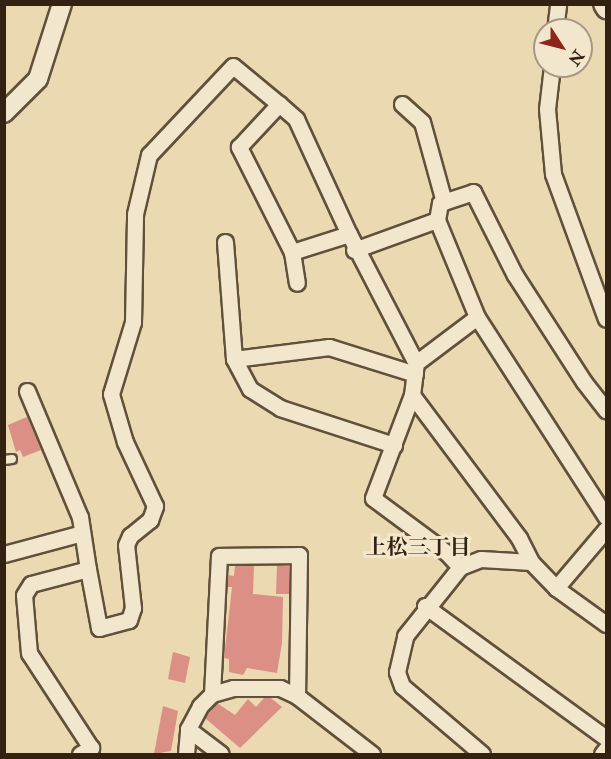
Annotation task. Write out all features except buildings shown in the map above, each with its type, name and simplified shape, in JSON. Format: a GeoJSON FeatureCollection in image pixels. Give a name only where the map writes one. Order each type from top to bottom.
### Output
{"type":"FeatureCollection","features":[{"type":"Feature","properties":{"kind":"street"},"geometry":{"type":"LineString","coordinates":[[4,113],[38,79],[62,4]]}},
{"type":"Feature","properties":{"kind":"street"},"geometry":{"type":"LineString","coordinates":[[603,4],[606,9]]}},
{"type":"Feature","properties":{"kind":"street"},"geometry":{"type":"LineString","coordinates":[[27,391],[32,412],[58,460],[82,533],[99,628],[129,620],[133,608],[126,545],[130,536],[150,520],[155,506],[125,442],[111,394],[133,322],[135,214],[149,155],[233,66],[296,119],[349,234],[354,250],[415,369],[412,395],[373,498],[447,553],[460,567]]}},
{"type":"Feature","properties":{"kind":"street"},"geometry":{"type":"LineString","coordinates":[[551,78],[547,109],[553,174],[606,319]]}},
{"type":"Feature","properties":{"kind":"street"},"geometry":{"type":"LineString","coordinates":[[279,104],[239,147],[292,252],[297,283]]}},
{"type":"Feature","properties":{"kind":"street"},"geometry":{"type":"LineString","coordinates":[[402,104],[413,111],[425,129],[444,202]]}},
{"type":"Feature","properties":{"kind":"street"},"geometry":{"type":"LineString","coordinates":[[606,410],[584,382],[514,275],[472,192],[440,203],[437,220],[477,317],[606,517]]}},
{"type":"Feature","properties":{"kind":"street"},"geometry":{"type":"LineString","coordinates":[[354,250],[437,220]]}},
{"type":"Feature","properties":{"kind":"street"},"geometry":{"type":"LineString","coordinates":[[292,252],[349,234]]}},
{"type":"Feature","properties":{"kind":"street"},"geometry":{"type":"LineString","coordinates":[[225,242],[234,360],[250,389],[280,408],[394,445]]}},
{"type":"Feature","properties":{"kind":"street"},"geometry":{"type":"LineString","coordinates":[[415,369],[477,317]]}},
{"type":"Feature","properties":{"kind":"street"},"geometry":{"type":"LineString","coordinates":[[234,360],[329,347],[415,369]]}},
{"type":"Feature","properties":{"kind":"street"},"geometry":{"type":"LineString","coordinates":[[412,395],[519,538],[531,562],[556,588],[606,624]]}},
{"type":"Feature","properties":{"kind":"street"},"geometry":{"type":"LineString","coordinates":[[556,588],[606,529]]}},
{"type":"Feature","properties":{"kind":"street"},"geometry":{"type":"LineString","coordinates":[[4,554],[82,533]]}},
{"type":"Feature","properties":{"kind":"street"},"geometry":{"type":"LineString","coordinates":[[186,754],[188,729],[212,693],[219,556],[298,555],[297,696]]}},
{"type":"Feature","properties":{"kind":"street"},"geometry":{"type":"LineString","coordinates":[[482,754],[402,686],[397,672],[405,636],[426,606],[460,567],[481,558],[531,562]]}},
{"type":"Feature","properties":{"kind":"street"},"geometry":{"type":"LineString","coordinates":[[80,754],[91,748],[29,653],[24,595],[31,584],[88,569]]}},
{"type":"Feature","properties":{"kind":"street"},"geometry":{"type":"LineString","coordinates":[[426,606],[606,738]]}},
{"type":"Feature","properties":{"kind":"street"},"geometry":{"type":"LineString","coordinates":[[212,693],[233,688],[280,688],[297,696],[372,754]]}},
{"type":"Feature","properties":{"kind":"street"},"geometry":{"type":"LineString","coordinates":[[188,729],[221,754]]}},
{"type":"Feature","properties":{"kind":"street"},"geometry":{"type":"LineString","coordinates":[[602,754],[606,749]]}},
{"type":"Feature","properties":{"kind":"district","name":"上松三丁目"},"geometry":{"type":"Point","coordinates":[418,548]}}]}
